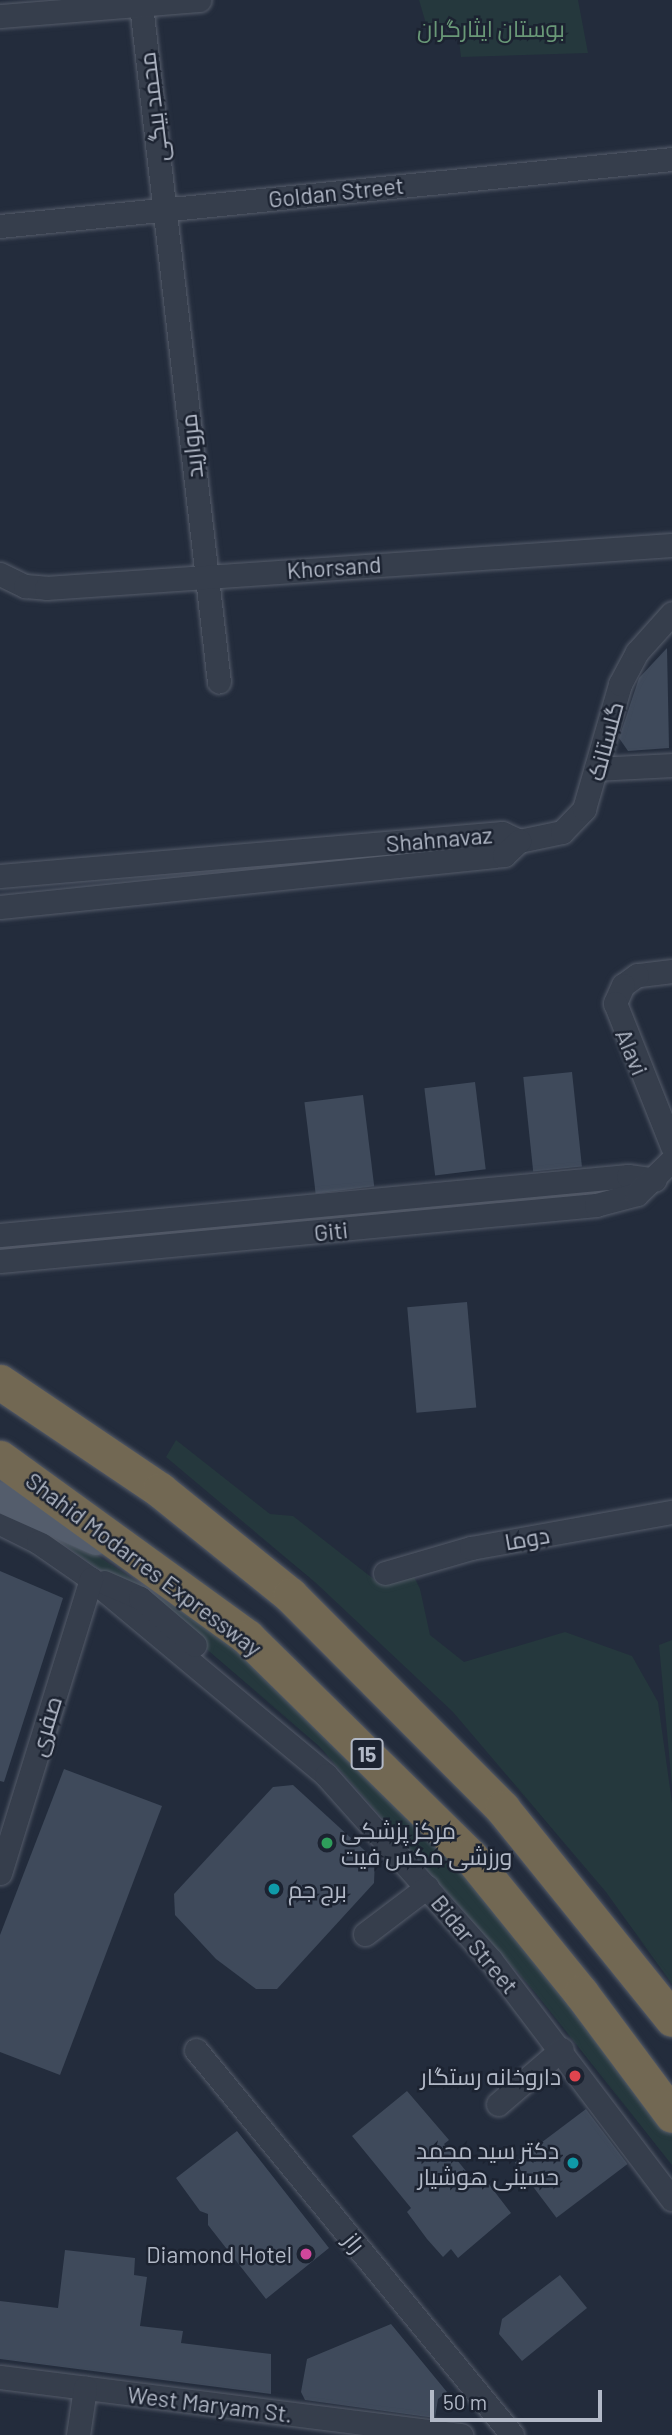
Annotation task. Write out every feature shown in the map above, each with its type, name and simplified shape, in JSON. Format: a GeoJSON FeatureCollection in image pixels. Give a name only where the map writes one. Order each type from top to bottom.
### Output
{"type":"FeatureCollection","features":[{"type":"Feature","properties":{"kind":"highway"},"geometry":{"type":"LineString","coordinates":[[0,1382],[160,1490],[290,1595],[502,1808],[672,2019]]}},
{"type":"Feature","properties":{"kind":"highway","name":"Shahid Modarres Expressway"},"geometry":{"type":"LineString","coordinates":[[0,1458],[184,1588],[247,1637],[470,1856],[581,1993],[672,2115]]}},
{"type":"Feature","properties":{"kind":"main road"},"geometry":{"type":"LineString","coordinates":[[0,1497],[78,1531],[184,1588]]}},
{"type":"Feature","properties":{"kind":"street"},"geometry":{"type":"LineString","coordinates":[[0,16],[200,0]]}},
{"type":"Feature","properties":{"kind":"street","name":"محمد بيگی"},"geometry":{"type":"LineString","coordinates":[[141,5],[164,209]]}},
{"type":"Feature","properties":{"kind":"street","name":"Goldan Street"},"geometry":{"type":"LineString","coordinates":[[0,226],[672,159]]}},
{"type":"Feature","properties":{"kind":"street","name":"مروارید"},"geometry":{"type":"LineString","coordinates":[[164,209],[219,682]]}},
{"type":"Feature","properties":{"kind":"street","name":"Khorsand"},"geometry":{"type":"LineString","coordinates":[[0,574],[25,586],[46,588],[672,545]]}},
{"type":"Feature","properties":{"kind":"street","name":"گلستانک"},"geometry":{"type":"LineString","coordinates":[[508,843],[562,832],[578,818],[590,800],[620,684],[637,652],[672,613]]}},
{"type":"Feature","properties":{"kind":"street"},"geometry":{"type":"LineString","coordinates":[[596,769],[672,765]]}},
{"type":"Feature","properties":{"kind":"street","name":"Shahnavaz"},"geometry":{"type":"LineString","coordinates":[[0,876],[508,843]]}},
{"type":"Feature","properties":{"kind":"street","name":"Shahnavaz"},"geometry":{"type":"LineString","coordinates":[[0,907],[508,843]]}},
{"type":"Feature","properties":{"kind":"street","name":"Alavi"},"geometry":{"type":"LineString","coordinates":[[672,971],[649,972],[622,985],[615,1003],[616,1014],[672,1146]]}},
{"type":"Feature","properties":{"kind":"street","name":"Giti"},"geometry":{"type":"LineString","coordinates":[[0,1261],[596,1205],[626,1199],[655,1180],[672,1160]]}},
{"type":"Feature","properties":{"kind":"street","name":"Giti"},"geometry":{"type":"LineString","coordinates":[[0,1235],[628,1175],[655,1180]]}},
{"type":"Feature","properties":{"kind":"street","name":"دوما"},"geometry":{"type":"LineString","coordinates":[[385,1573],[471,1548],[672,1512]]}},
{"type":"Feature","properties":{"kind":"street","name":"Bidar Street"},"geometry":{"type":"LineString","coordinates":[[0,1523],[38,1542],[91,1579],[285,1736],[326,1774],[428,1887],[562,2049],[672,2199]]}},
{"type":"Feature","properties":{"kind":"street","name":"Bidar Street"},"geometry":{"type":"LineString","coordinates":[[91,1579],[141,1598],[335,1768],[502,1955],[626,2108],[672,2176]]}},
{"type":"Feature","properties":{"kind":"street","name":"صفری"},"geometry":{"type":"LineString","coordinates":[[0,1873],[91,1579]]}},
{"type":"Feature","properties":{"kind":"street"},"geometry":{"type":"LineString","coordinates":[[365,1934],[428,1887]]}},
{"type":"Feature","properties":{"kind":"street"},"geometry":{"type":"LineString","coordinates":[[498,2104],[562,2049]]}},
{"type":"Feature","properties":{"kind":"street","name":"راز"},"geometry":{"type":"LineString","coordinates":[[196,2050],[512,2435]]}},
{"type":"Feature","properties":{"kind":"street","name":"West Maryam St."},"geometry":{"type":"LineString","coordinates":[[0,2378],[461,2435]]}},
{"type":"Feature","properties":{"kind":"street"},"geometry":{"type":"LineString","coordinates":[[78,2435],[85,2388]]}},
{"type":"Feature","properties":{"kind":"green space","name":"بوستان ایثارگران"},"geometry":{"type":"Polygon","coordinates":[[[419,0],[578,0],[588,53],[461,57],[457,25],[427,27],[419,0]]]}},
{"type":"Feature","properties":{"kind":"green space"},"geometry":{"type":"Polygon","coordinates":[[[176,1440],[270,1514],[293,1516],[380,1584],[411,1571],[420,1589],[430,1635],[464,1662],[565,1632],[632,1656],[658,1702],[672,1803],[672,1984],[606,1892],[453,1712],[316,1583],[166,1457],[176,1440]]]}},
{"type":"Feature","properties":{"kind":"green space"},"geometry":{"type":"Polygon","coordinates":[[[47,1522],[212,1632],[315,1717],[451,1855],[672,2132],[672,2165],[534,1991],[319,1746],[181,1627],[42,1529],[47,1522]]]}},
{"type":"Feature","properties":{"kind":"green space"},"geometry":{"type":"Polygon","coordinates":[[[672,1640],[672,1786],[659,1645],[672,1640]]]}},
{"type":"Feature","properties":{"kind":"building"},"geometry":{"type":"Polygon","coordinates":[[[667,648],[669,748],[628,751],[619,738],[639,678],[667,648]]]}},
{"type":"Feature","properties":{"kind":"building"},"geometry":{"type":"Polygon","coordinates":[[[572,1072],[582,1166],[533,1172],[523,1077],[572,1072]]]}},
{"type":"Feature","properties":{"kind":"building"},"geometry":{"type":"Polygon","coordinates":[[[475,1082],[486,1169],[435,1176],[424,1088],[475,1082]]]}},
{"type":"Feature","properties":{"kind":"building"},"geometry":{"type":"Polygon","coordinates":[[[363,1095],[374,1186],[316,1194],[304,1102],[363,1095]]]}},
{"type":"Feature","properties":{"kind":"building"},"geometry":{"type":"Polygon","coordinates":[[[467,1302],[476,1408],[416,1413],[407,1307],[467,1302]]]}},
{"type":"Feature","properties":{"kind":"building"},"geometry":{"type":"Polygon","coordinates":[[[0,1571],[63,1598],[4,1782],[0,1781],[0,1571]]]}},
{"type":"Feature","properties":{"kind":"building"},"geometry":{"type":"Polygon","coordinates":[[[64,1769],[162,1806],[60,2075],[0,2052],[0,1935],[64,1769]]]}},
{"type":"Feature","properties":{"kind":"building","name":"برج جم"},"geometry":{"type":"Polygon","coordinates":[[[293,1785],[375,1860],[374,1883],[277,1989],[256,1989],[216,1959],[175,1915],[174,1894],[273,1787],[293,1785]]]}},
{"type":"Feature","properties":{"kind":"building"},"geometry":{"type":"Polygon","coordinates":[[[407,2091],[449,2140],[444,2144],[470,2176],[478,2170],[511,2213],[458,2258],[451,2249],[443,2257],[427,2239],[407,2212],[411,2208],[352,2136],[407,2091]]]}},
{"type":"Feature","properties":{"kind":"building","name":"دکتر سید محمد حسینی هوشیار"},"geometry":{"type":"Polygon","coordinates":[[[586,2109],[628,2164],[556,2218],[515,2163],[586,2109]]]}},
{"type":"Feature","properties":{"kind":"building"},"geometry":{"type":"Polygon","coordinates":[[[237,2131],[329,2248],[266,2299],[208,2225],[208,2214],[200,2211],[176,2178],[237,2131]]]}},
{"type":"Feature","properties":{"kind":"building"},"geometry":{"type":"Polygon","coordinates":[[[65,2250],[135,2258],[134,2275],[147,2277],[140,2326],[183,2331],[181,2343],[271,2354],[271,2394],[0,2359],[0,2301],[58,2308],[65,2250]]]}},
{"type":"Feature","properties":{"kind":"building"},"geometry":{"type":"Polygon","coordinates":[[[560,2275],[587,2308],[522,2361],[499,2334],[502,2319],[560,2275]]]}},
{"type":"Feature","properties":{"kind":"building"},"geometry":{"type":"Polygon","coordinates":[[[391,2324],[447,2392],[438,2399],[435,2418],[305,2400],[301,2392],[307,2359],[391,2324]]]}},
{"type":"Feature","properties":{"kind":"place","name":"مرکز پزشکی ورزشی مکس فیت"},"geometry":{"type":"Point","coordinates":[327,1843]}},
{"type":"Feature","properties":{"kind":"place","name":"برج جم"},"geometry":{"type":"Point","coordinates":[274,1889]}},
{"type":"Feature","properties":{"kind":"place","name":"داروخانه رستگار"},"geometry":{"type":"Point","coordinates":[575,2076]}},
{"type":"Feature","properties":{"kind":"place","name":"دکتر سید محمد حسینی هوشیار"},"geometry":{"type":"Point","coordinates":[573,2163]}},
{"type":"Feature","properties":{"kind":"place","name":"Diamond Hotel"},"geometry":{"type":"Point","coordinates":[306,2254]}}]}
